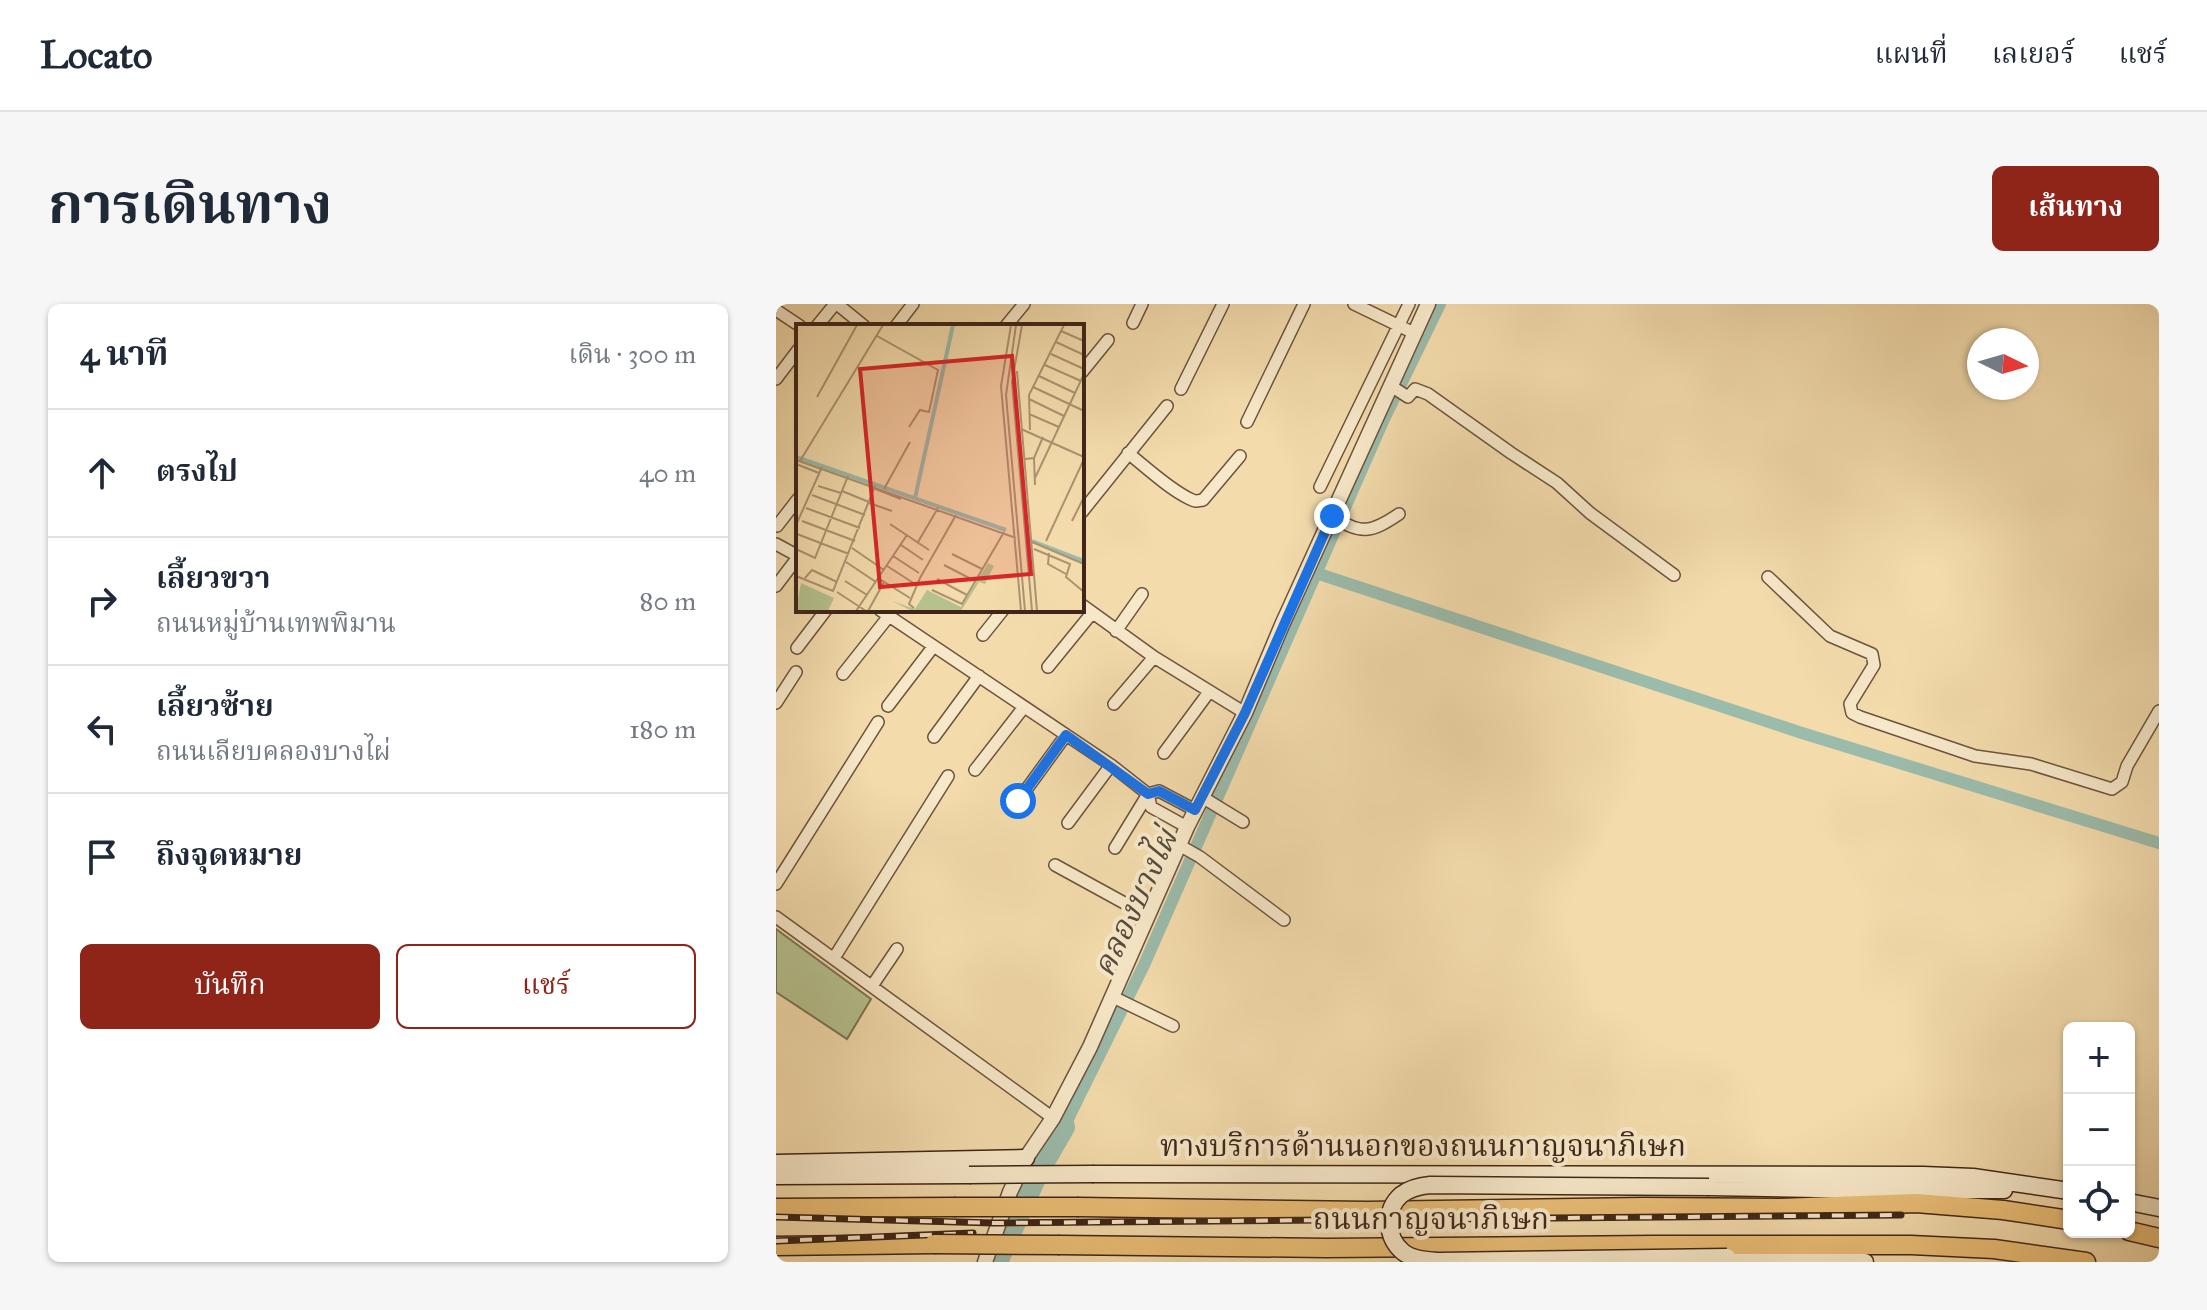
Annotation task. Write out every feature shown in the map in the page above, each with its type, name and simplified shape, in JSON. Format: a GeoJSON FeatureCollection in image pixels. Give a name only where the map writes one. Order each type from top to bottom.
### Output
{"type":"FeatureCollection","features":[{"type":"Feature","properties":{"kind":"highway","name":"ถนนกาญจนาภิเษก"},"geometry":{"type":"LineString","coordinates":[[776,1208],[1079,1207],[1367,1211],[1780,1208],[1916,1203],[2003,1210],[2063,1219]]}},
{"type":"Feature","properties":{"kind":"highway"},"geometry":{"type":"LineString","coordinates":[[2135,1232],[2159,1238]]}},
{"type":"Feature","properties":{"kind":"highway","name":"ถนนกาญจนาภิเษก"},"geometry":{"type":"LineString","coordinates":[[776,1246],[934,1244],[1326,1248],[1911,1245],[1994,1249],[2086,1262]]}},
{"type":"Feature","properties":{"kind":"highway"},"geometry":{"type":"LineString","coordinates":[[1326,1248],[1342,1262]]}},
{"type":"Feature","properties":{"kind":"main road"},"geometry":{"type":"LineString","coordinates":[[776,1163],[1026,1158]]}},
{"type":"Feature","properties":{"kind":"main road","name":"ทางบริการด้านนอกของถนนกาญจนาภิเษก"},"geometry":{"type":"LineString","coordinates":[[776,1176],[1923,1175],[1973,1177],[2062,1190]]}},
{"type":"Feature","properties":{"kind":"main road"},"geometry":{"type":"LineString","coordinates":[[1865,1262],[1727,1257],[1421,1260],[1405,1254],[1396,1244],[1389,1225],[1394,1205],[1401,1196],[1415,1187],[1430,1185],[2062,1190]]}},
{"type":"Feature","properties":{"kind":"main road"},"geometry":{"type":"LineString","coordinates":[[2135,1203],[2159,1208]]}},
{"type":"Feature","properties":{"kind":"street"},"geometry":{"type":"LineString","coordinates":[[819,324],[836,304],[861,324]]}},
{"type":"Feature","properties":{"kind":"street"},"geometry":{"type":"LineString","coordinates":[[898,324],[913,304]]}},
{"type":"Feature","properties":{"kind":"street"},"geometry":{"type":"LineString","coordinates":[[1008,324],[1024,304]]}},
{"type":"Feature","properties":{"kind":"street"},"geometry":{"type":"LineString","coordinates":[[1133,323],[1142,304]]}},
{"type":"Feature","properties":{"kind":"street"},"geometry":{"type":"LineString","coordinates":[[1181,389],[1223,304]]}},
{"type":"Feature","properties":{"kind":"street"},"geometry":{"type":"LineString","coordinates":[[1247,422],[1304,304]]}},
{"type":"Feature","properties":{"kind":"street"},"geometry":{"type":"LineString","coordinates":[[1354,304],[1414,333]]}},
{"type":"Feature","properties":{"kind":"street"},"geometry":{"type":"LineString","coordinates":[[1320,487],[1409,304]]}},
{"type":"Feature","properties":{"kind":"street"},"geometry":{"type":"LineString","coordinates":[[985,1262],[1010,1192],[1026,1158],[1053,1118],[1116,998],[1148,916],[1182,847],[1187,827],[1245,713],[1398,390],[1414,333],[1428,304]]}},
{"type":"Feature","properties":{"kind":"street"},"geometry":{"type":"LineString","coordinates":[[776,310],[797,324]]}},
{"type":"Feature","properties":{"kind":"street"},"geometry":{"type":"LineString","coordinates":[[1084,370],[1108,340]]}},
{"type":"Feature","properties":{"kind":"street"},"geometry":{"type":"LineString","coordinates":[[776,379],[796,353]]}},
{"type":"Feature","properties":{"kind":"street"},"geometry":{"type":"LineString","coordinates":[[1398,390],[1408,397],[1415,389],[1428,394],[1557,483],[1590,513],[1674,575]]}},
{"type":"Feature","properties":{"kind":"street"},"geometry":{"type":"LineString","coordinates":[[1084,505],[1167,406]]}},
{"type":"Feature","properties":{"kind":"street"},"geometry":{"type":"LineString","coordinates":[[1128,453],[1178,491],[1198,501],[1203,500],[1240,456]]}},
{"type":"Feature","properties":{"kind":"street"},"geometry":{"type":"LineString","coordinates":[[777,526],[796,502]]}},
{"type":"Feature","properties":{"kind":"street"},"geometry":{"type":"LineString","coordinates":[[1335,518],[1356,529],[1370,530],[1399,514]]}},
{"type":"Feature","properties":{"kind":"street"},"geometry":{"type":"LineString","coordinates":[[776,544],[796,555]]}},
{"type":"Feature","properties":{"kind":"street"},"geometry":{"type":"LineString","coordinates":[[776,586],[796,559]]}},
{"type":"Feature","properties":{"kind":"street"},"geometry":{"type":"LineString","coordinates":[[1768,577],[1830,636],[1872,654],[1874,665],[1850,704],[1852,713],[1860,717],[1975,756],[2031,764],[2112,789],[2122,782],[2127,766],[2159,711]]}},
{"type":"Feature","properties":{"kind":"street"},"geometry":{"type":"LineString","coordinates":[[1116,631],[1142,594]]}},
{"type":"Feature","properties":{"kind":"street"},"geometry":{"type":"LineString","coordinates":[[1084,607],[1154,657],[1245,713]]}},
{"type":"Feature","properties":{"kind":"street"},"geometry":{"type":"LineString","coordinates":[[797,648],[824,612]]}},
{"type":"Feature","properties":{"kind":"street"},"geometry":{"type":"LineString","coordinates":[[983,635],[1001,612]]}},
{"type":"Feature","properties":{"kind":"street"},"geometry":{"type":"LineString","coordinates":[[843,674],[884,613],[1111,765],[1148,794],[1151,807],[1187,827]]}},
{"type":"Feature","properties":{"kind":"street"},"geometry":{"type":"LineString","coordinates":[[1048,667],[1092,613]]}},
{"type":"Feature","properties":{"kind":"street"},"geometry":{"type":"LineString","coordinates":[[888,706],[933,647]]}},
{"type":"Feature","properties":{"kind":"street"},"geometry":{"type":"LineString","coordinates":[[1114,704],[1154,657]]}},
{"type":"Feature","properties":{"kind":"street"},"geometry":{"type":"LineString","coordinates":[[776,703],[796,672]]}},
{"type":"Feature","properties":{"kind":"street"},"geometry":{"type":"LineString","coordinates":[[934,737],[979,676]]}},
{"type":"Feature","properties":{"kind":"street"},"geometry":{"type":"LineString","coordinates":[[1164,753],[1209,692]]}},
{"type":"Feature","properties":{"kind":"street"},"geometry":{"type":"LineString","coordinates":[[975,770],[1024,707]]}},
{"type":"Feature","properties":{"kind":"street"},"geometry":{"type":"LineString","coordinates":[[776,884],[878,722]]}},
{"type":"Feature","properties":{"kind":"street"},"geometry":{"type":"LineString","coordinates":[[1018,801],[1066,735]]}},
{"type":"Feature","properties":{"kind":"street"},"geometry":{"type":"LineString","coordinates":[[1068,823],[1111,765]]}},
{"type":"Feature","properties":{"kind":"street"},"geometry":{"type":"LineString","coordinates":[[834,958],[948,776]]}},
{"type":"Feature","properties":{"kind":"street"},"geometry":{"type":"LineString","coordinates":[[1115,848],[1148,794],[1159,791],[1202,802],[1226,811],[1243,822]]}},
{"type":"Feature","properties":{"kind":"street"},"geometry":{"type":"LineString","coordinates":[[1182,847],[1284,920]]}},
{"type":"Feature","properties":{"kind":"street"},"geometry":{"type":"LineString","coordinates":[[1055,865],[1148,916]]}},
{"type":"Feature","properties":{"kind":"street"},"geometry":{"type":"LineString","coordinates":[[776,917],[1053,1118]]}},
{"type":"Feature","properties":{"kind":"street"},"geometry":{"type":"LineString","coordinates":[[872,986],[897,949]]}},
{"type":"Feature","properties":{"kind":"street"},"geometry":{"type":"LineString","coordinates":[[1116,998],[1173,1026]]}},
{"type":"Feature","properties":{"kind":"green space"},"geometry":{"type":"Polygon","coordinates":[[[776,929],[871,999],[847,1039],[776,992],[776,929]]]}},
{"type":"Feature","properties":{"kind":"waterway","name":"คลองบางไผ่"},"geometry":{"type":"LineString","coordinates":[[1064,1127],[1144,965],[1384,419],[1440,304]]}},
{"type":"Feature","properties":{"kind":"waterway"},"geometry":{"type":"LineString","coordinates":[[1316,573],[1802,733],[2159,843]]}},
{"type":"Feature","properties":{"kind":"waterway","name":"คลองบางไผ่"},"geometry":{"type":"LineString","coordinates":[[997,1262],[1038,1172],[1064,1127]]}},
{"type":"Feature","properties":{"kind":"railway"},"geometry":{"type":"LineString","coordinates":[[776,1217],[994,1223],[1901,1215]]}},
{"type":"Feature","properties":{"kind":"railway"},"geometry":{"type":"LineString","coordinates":[[776,1241],[973,1233]]}},
{"type":"Feature","properties":{"kind":"route"},"geometry":{"type":"LineString","coordinates":[[1018,801],[1066,735],[1148,794],[1159,791],[1195,810],[1245,713],[1332,516]]}}]}
